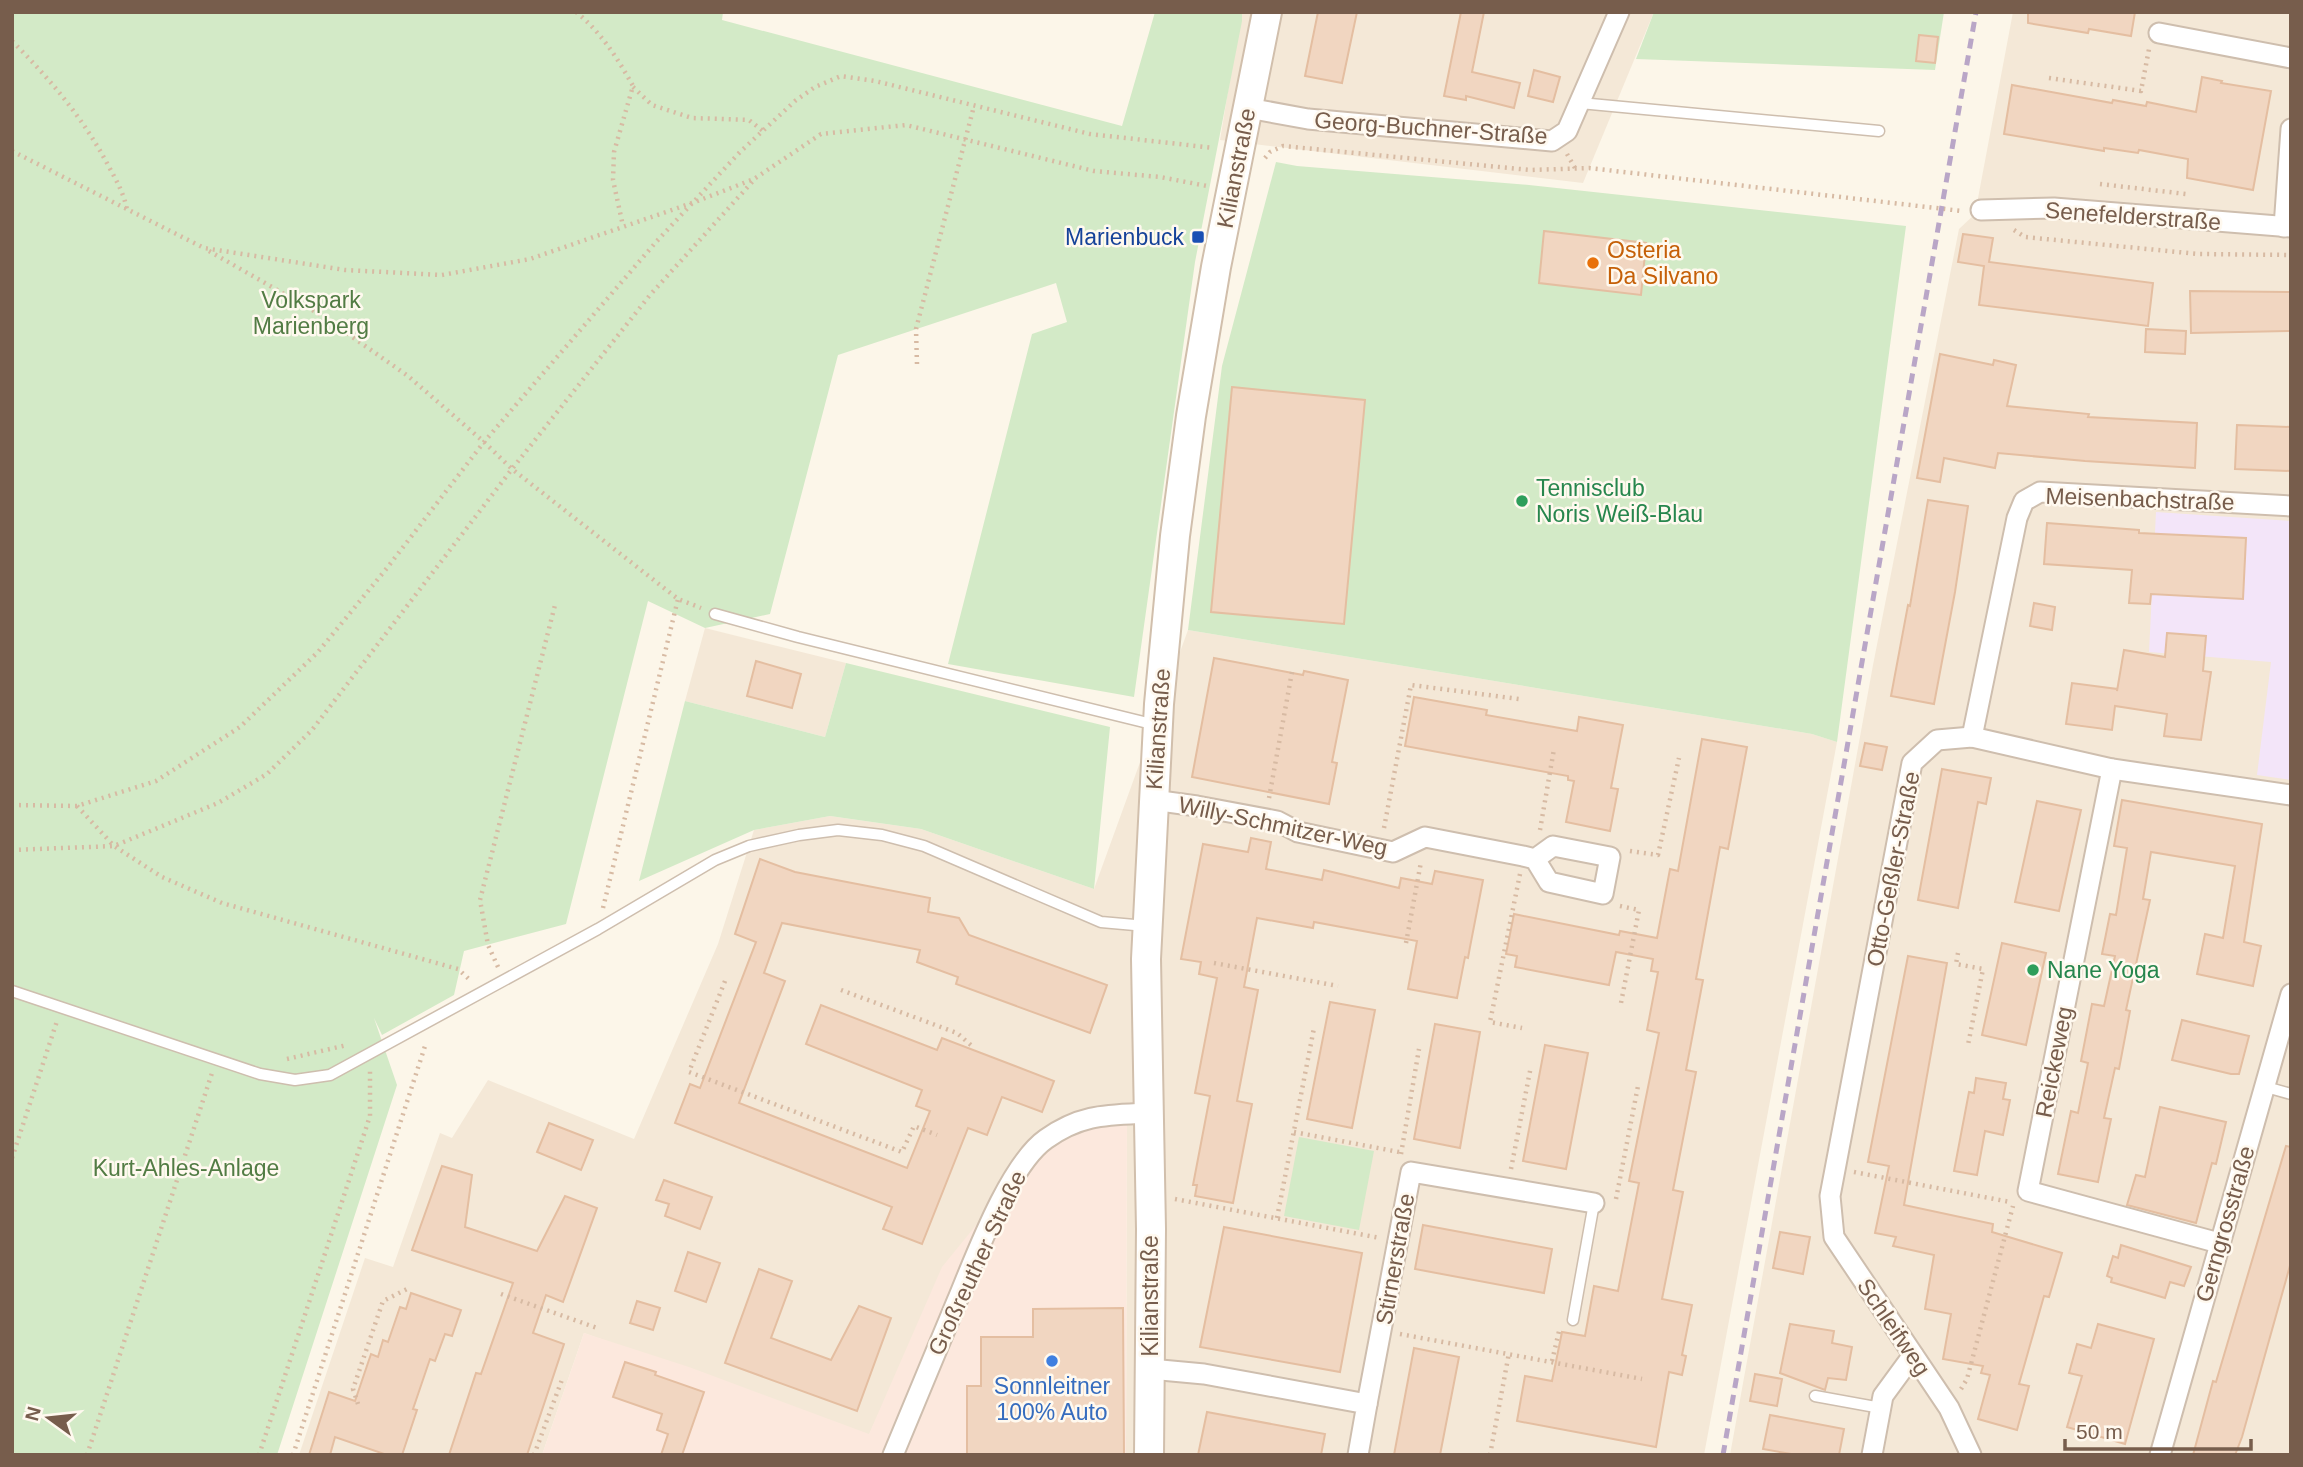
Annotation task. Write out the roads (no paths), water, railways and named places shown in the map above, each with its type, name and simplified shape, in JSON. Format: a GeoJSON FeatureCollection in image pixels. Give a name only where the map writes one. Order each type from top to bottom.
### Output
{"type":"FeatureCollection","features":[{"type":"Feature","properties":{"kind":"main road","name":"Kilianstraße"},"geometry":{"type":"LineString","coordinates":[[1149,1455],[1147,926],[1157,726],[1170,582],[1191,416],[1216,267],[1251,157],[1248,108],[1267,12]]}},
{"type":"Feature","properties":{"kind":"street","name":"Georg-Buchner-Straße"},"geometry":{"type":"LineString","coordinates":[[1248,108],[1320,120],[1552,141],[1567,131],[1619,12]]}},
{"type":"Feature","properties":{"kind":"street"},"geometry":{"type":"LineString","coordinates":[[2155,38],[2291,58]]}},
{"type":"Feature","properties":{"kind":"street","name":"Senefelderstraße"},"geometry":{"type":"LineString","coordinates":[[1981,211],[2054,208],[2288,227],[2291,129]]}},
{"type":"Feature","properties":{"kind":"street","name":"Meisenbachstraße"},"geometry":{"type":"LineString","coordinates":[[1972,737],[2017,518],[2024,501],[2039,492],[2291,506]]}},
{"type":"Feature","properties":{"kind":"street","name":"Otto-Geßler-Straße"},"geometry":{"type":"LineString","coordinates":[[1830,1196],[1912,763],[1937,740],[1972,737],[2112,769],[2291,795]]}},
{"type":"Feature","properties":{"kind":"street","name":"Reickeweg"},"geometry":{"type":"LineString","coordinates":[[2112,769],[2028,1191],[2219,1243]]}},
{"type":"Feature","properties":{"kind":"street","name":"Willy-Schmitzer-Weg"},"geometry":{"type":"LineString","coordinates":[[1153,800],[1265,818],[1298,832],[1393,852],[1425,836],[1529,857]]}},
{"type":"Feature","properties":{"kind":"street"},"geometry":{"type":"LineString","coordinates":[[1553,846],[1610,857],[1603,894],[1549,882],[1529,857],[1553,846]]}},
{"type":"Feature","properties":{"kind":"street","name":"Gerngrosstraße"},"geometry":{"type":"LineString","coordinates":[[2160,1455],[2291,994]]}},
{"type":"Feature","properties":{"kind":"street","name":"Großreuther Straße"},"geometry":{"type":"LineString","coordinates":[[893,1455],[977,1254],[1018,1169],[1044,1140],[1082,1120],[1098,1115],[1148,1113]]}},
{"type":"Feature","properties":{"kind":"street","name":"Stirnerstraße"},"geometry":{"type":"LineString","coordinates":[[1358,1455],[1411,1172],[1594,1203]]}},
{"type":"Feature","properties":{"kind":"street","name":"Schleifweg"},"geometry":{"type":"LineString","coordinates":[[1830,1196],[1834,1237],[1949,1408],[1971,1455]]}},
{"type":"Feature","properties":{"kind":"street"},"geometry":{"type":"LineString","coordinates":[[1872,1455],[1883,1396],[1913,1355]]}},
{"type":"Feature","properties":{"kind":"street"},"geometry":{"type":"LineString","coordinates":[[1150,1369],[1203,1374],[1367,1405]]}},
{"type":"Feature","properties":{"kind":"lane"},"geometry":{"type":"LineString","coordinates":[[1580,103],[1879,131]]}},
{"type":"Feature","properties":{"kind":"lane"},"geometry":{"type":"LineString","coordinates":[[715,614],[1157,726]]}},
{"type":"Feature","properties":{"kind":"lane"},"geometry":{"type":"LineString","coordinates":[[12,991],[260,1074],[295,1080],[330,1075],[598,929],[715,860],[749,846],[838,830],[882,835],[924,846],[1101,922],[1147,926]]}},
{"type":"Feature","properties":{"kind":"lane"},"geometry":{"type":"LineString","coordinates":[[2266,1087],[2291,1094]]}},
{"type":"Feature","properties":{"kind":"lane"},"geometry":{"type":"LineString","coordinates":[[1573,1320],[1594,1203]]}},
{"type":"Feature","properties":{"kind":"lane"},"geometry":{"type":"LineString","coordinates":[[1815,1395],[1881,1408]]}},
{"type":"Feature","properties":{"kind":"railway"},"geometry":{"type":"LineString","coordinates":[[1723,1455],[1976,12]]}},
{"type":"Feature","properties":{"kind":"place","name":"Marienbuck"},"geometry":{"type":"Point","coordinates":[1198,237]}},
{"type":"Feature","properties":{"kind":"place","name":"Osteria Da Silvano"},"geometry":{"type":"Point","coordinates":[1593,263]}},
{"type":"Feature","properties":{"kind":"place","name":"Tennisclub Noris Weiß-Blau"},"geometry":{"type":"Point","coordinates":[1522,501]}},
{"type":"Feature","properties":{"kind":"place","name":"Nane Yoga"},"geometry":{"type":"Point","coordinates":[2033,970]}},
{"type":"Feature","properties":{"kind":"place","name":"Sonnleitner 100% Auto"},"geometry":{"type":"Point","coordinates":[1052,1361]}},
{"type":"Feature","properties":{"kind":"park label","name":"Volkspark Marienberg"},"geometry":{"type":"Point","coordinates":[311,313]}},
{"type":"Feature","properties":{"kind":"park label","name":"Kurt-Ahles-Anlage"},"geometry":{"type":"Point","coordinates":[186,1168]}}]}
